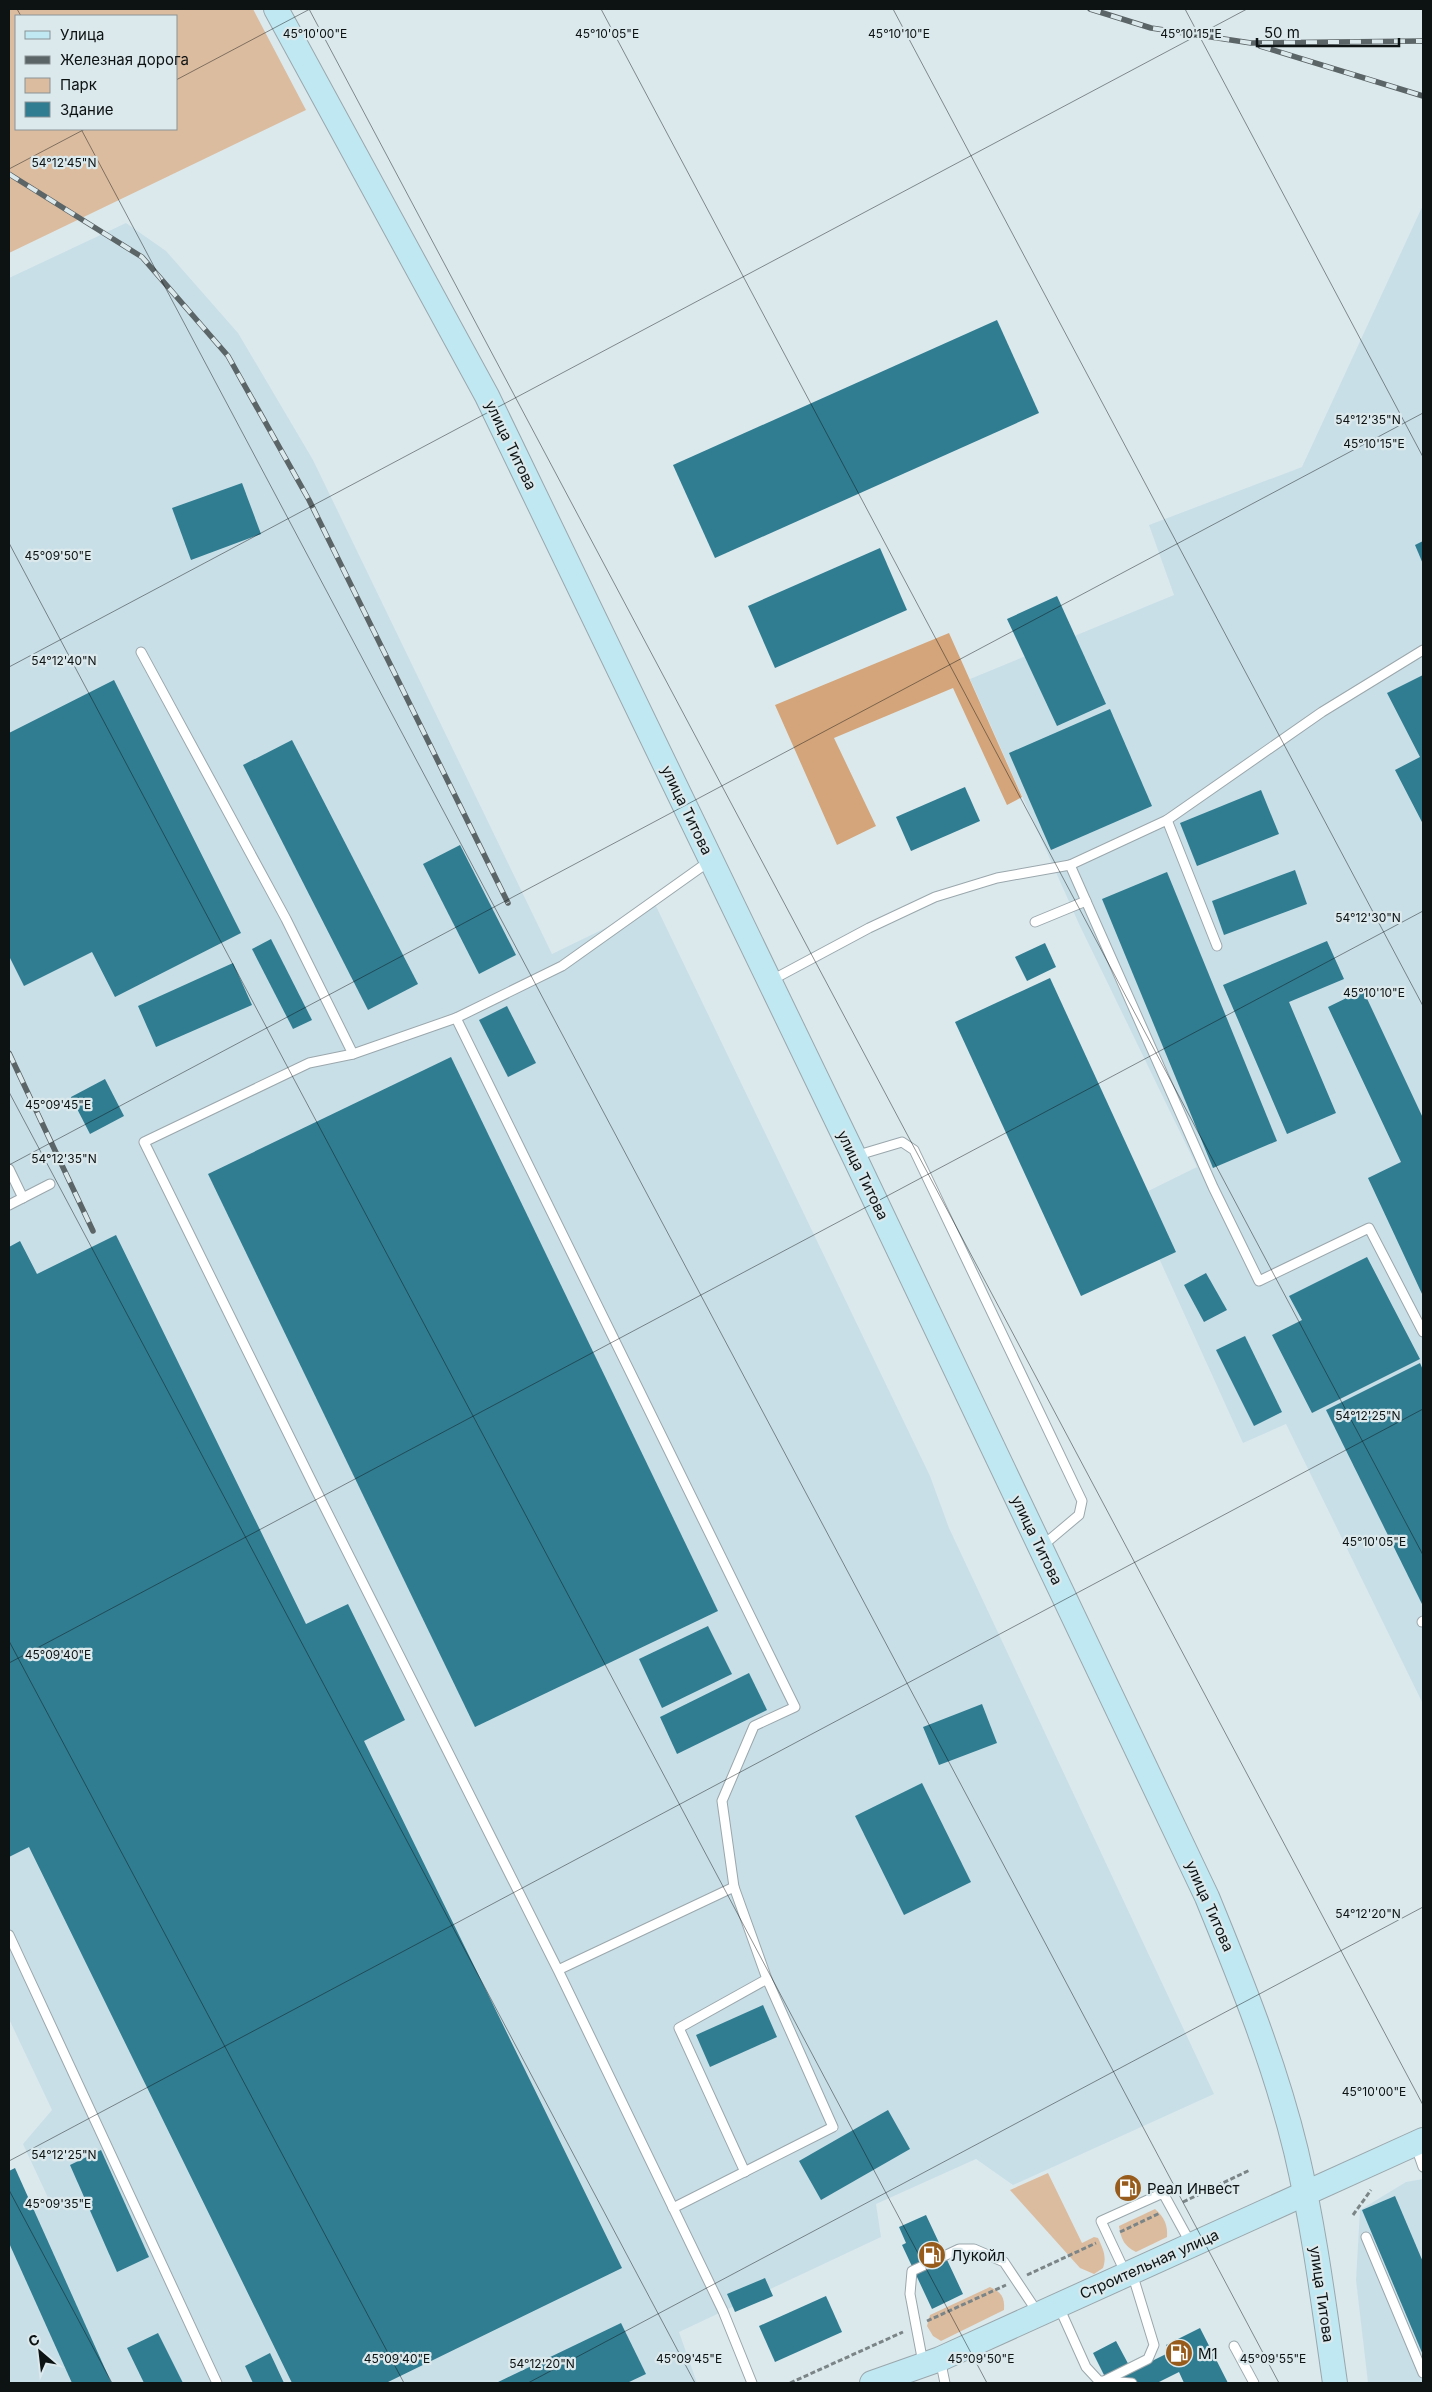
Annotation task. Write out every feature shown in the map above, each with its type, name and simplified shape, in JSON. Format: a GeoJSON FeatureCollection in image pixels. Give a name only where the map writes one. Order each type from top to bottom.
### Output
{"type":"FeatureCollection","features":[{"type":"Feature","properties":{"kind":"main road","name":"улица Титова"},"geometry":{"type":"LineString","coordinates":[[276,9],[487,396],[854,1156],[1207,1897],[1236,1967],[1268,2054],[1306,2195],[1335,2383]]}},
{"type":"Feature","properties":{"kind":"main road","name":"Строительная улица"},"geometry":{"type":"LineString","coordinates":[[872,2383],[932,2362],[1306,2195],[1419,2142]]}},
{"type":"Feature","properties":{"kind":"lane"},"geometry":{"type":"LineString","coordinates":[[770,981],[869,928],[935,897],[997,878],[1070,865],[1167,820],[1322,712],[1423,650]]}},
{"type":"Feature","properties":{"kind":"lane"},"geometry":{"type":"LineString","coordinates":[[141,652],[286,919],[352,1054]]}},
{"type":"Feature","properties":{"kind":"lane"},"geometry":{"type":"LineString","coordinates":[[1167,820],[1217,946]]}},
{"type":"Feature","properties":{"kind":"lane"},"geometry":{"type":"LineString","coordinates":[[711,860],[562,966],[456,1018],[352,1054],[309,1063],[144,1142],[311,1481],[558,1970],[723,2311],[752,2383]]}},
{"type":"Feature","properties":{"kind":"lane"},"geometry":{"type":"LineString","coordinates":[[1070,865],[1213,1187],[1259,1281],[1369,1228],[1423,1332]]}},
{"type":"Feature","properties":{"kind":"lane"},"geometry":{"type":"LineString","coordinates":[[1035,922],[1086,901]]}},
{"type":"Feature","properties":{"kind":"lane"},"geometry":{"type":"LineString","coordinates":[[456,1018],[795,1707],[754,1726],[722,1801],[734,1887],[767,1979],[834,2127],[673,2208]]}},
{"type":"Feature","properties":{"kind":"lane"},"geometry":{"type":"LineString","coordinates":[[854,1156],[902,1142],[914,1150],[1078,1492],[1082,1501],[1079,1515],[1040,1547]]}},
{"type":"Feature","properties":{"kind":"lane"},"geometry":{"type":"LineString","coordinates":[[10,1173],[23,1198]]}},
{"type":"Feature","properties":{"kind":"lane"},"geometry":{"type":"LineString","coordinates":[[9,1205],[50,1184]]}},
{"type":"Feature","properties":{"kind":"lane"},"geometry":{"type":"LineString","coordinates":[[558,1970],[734,1887]]}},
{"type":"Feature","properties":{"kind":"lane"},"geometry":{"type":"LineString","coordinates":[[9,1935],[217,2383]]}},
{"type":"Feature","properties":{"kind":"lane"},"geometry":{"type":"LineString","coordinates":[[745,2172],[679,2028],[767,1979]]}},
{"type":"Feature","properties":{"kind":"lane"},"geometry":{"type":"LineString","coordinates":[[1419,2142],[1423,2167]]}},
{"type":"Feature","properties":{"kind":"lane"},"geometry":{"type":"LineString","coordinates":[[1104,2380],[1148,2359],[1154,2345],[1129,2273],[1101,2222],[1163,2193],[1192,2245]]}},
{"type":"Feature","properties":{"kind":"lane"},"geometry":{"type":"LineString","coordinates":[[1366,2237],[1423,2373]]}},
{"type":"Feature","properties":{"kind":"lane"},"geometry":{"type":"LineString","coordinates":[[945,2383],[932,2362],[910,2294],[912,2271],[959,2249],[974,2249],[1004,2262],[1048,2309],[1086,2367],[1099,2381],[1132,2383]]}},
{"type":"Feature","properties":{"kind":"lane"},"geometry":{"type":"LineString","coordinates":[[1234,2346],[1254,2383]]}},
{"type":"Feature","properties":{"kind":"path"},"geometry":{"type":"LineString","coordinates":[[1353,2215],[1372,2190]]}},
{"type":"Feature","properties":{"kind":"shaded area"},"geometry":{"type":"Polygon","coordinates":[[[1423,205],[1423,1704],[1286,1424],[1243,1443],[1132,1199],[1197,1167],[1079,924],[970,679],[1174,595],[1149,525],[1302,467],[1423,205]]]}},
{"type":"Feature","properties":{"kind":"shaded area"},"geometry":{"type":"Polygon","coordinates":[[[126,223],[166,251],[238,333],[313,460],[552,954],[655,904],[930,1476],[949,1528],[1214,2094],[1013,2185],[976,2159],[876,2204],[881,2237],[679,2332],[697,2383],[9,2383],[9,2220],[50,2202],[23,2144],[52,2110],[9,2019],[9,278],[126,223]]]}},
{"type":"Feature","properties":{"kind":"shaded area"},"geometry":{"type":"Polygon","coordinates":[[[949,633],[1022,797],[1007,805],[953,688],[834,738],[876,826],[837,845],[775,705],[949,633]]]}},
{"type":"Feature","properties":{"kind":"shaded area"},"geometry":{"type":"Polygon","coordinates":[[[1423,2179],[1423,2383],[1368,2383],[1356,2280],[1360,2210],[1406,2182],[1423,2179]]]}},
{"type":"Feature","properties":{"kind":"green space"},"geometry":{"type":"Polygon","coordinates":[[[9,9],[253,9],[306,110],[9,253],[9,9]]]}},
{"type":"Feature","properties":{"kind":"green space"},"geometry":{"type":"Polygon","coordinates":[[[1048,2173],[1082,2243],[1094,2237],[1098,2238],[1100,2242],[1105,2260],[1103,2268],[1094,2274],[1080,2268],[1010,2190],[1048,2173]]]}},
{"type":"Feature","properties":{"kind":"green space"},"geometry":{"type":"Polygon","coordinates":[[[1155,2209],[1165,2222],[1167,2237],[1136,2252],[1124,2242],[1119,2226],[1155,2209]]]}},
{"type":"Feature","properties":{"kind":"green space"},"geometry":{"type":"Polygon","coordinates":[[[990,2287],[1001,2296],[1004,2302],[1004,2310],[941,2341],[933,2336],[927,2326],[930,2315],[990,2287]]]}},
{"type":"Feature","properties":{"kind":"building"},"geometry":{"type":"Polygon","coordinates":[[[997,320],[1039,413],[715,558],[673,465],[997,320]]]}},
{"type":"Feature","properties":{"kind":"building"},"geometry":{"type":"Polygon","coordinates":[[[242,483],[261,534],[191,560],[172,508],[242,483]]]}},
{"type":"Feature","properties":{"kind":"building"},"geometry":{"type":"Polygon","coordinates":[[[1423,541],[1423,564],[1415,545],[1423,541]]]}},
{"type":"Feature","properties":{"kind":"building"},"geometry":{"type":"Polygon","coordinates":[[[880,548],[907,610],[775,668],[748,606],[880,548]]]}},
{"type":"Feature","properties":{"kind":"building"},"geometry":{"type":"Polygon","coordinates":[[[1057,596],[1106,704],[1057,726],[1007,619],[1057,596]]]}},
{"type":"Feature","properties":{"kind":"building"},"geometry":{"type":"Polygon","coordinates":[[[1423,675],[1423,824],[1395,770],[1420,757],[1387,693],[1423,675]]]}},
{"type":"Feature","properties":{"kind":"building"},"geometry":{"type":"Polygon","coordinates":[[[114,680],[241,933],[115,997],[92,952],[24,986],[9,956],[9,733],[114,680]]]}},
{"type":"Feature","properties":{"kind":"building"},"geometry":{"type":"Polygon","coordinates":[[[1110,709],[1152,806],[1051,850],[1009,753],[1110,709]]]}},
{"type":"Feature","properties":{"kind":"building"},"geometry":{"type":"Polygon","coordinates":[[[292,740],[418,984],[368,1010],[243,765],[292,740]]]}},
{"type":"Feature","properties":{"kind":"building"},"geometry":{"type":"Polygon","coordinates":[[[965,787],[980,821],[911,851],[896,817],[965,787]]]}},
{"type":"Feature","properties":{"kind":"building"},"geometry":{"type":"Polygon","coordinates":[[[1261,790],[1279,834],[1197,866],[1180,823],[1261,790]]]}},
{"type":"Feature","properties":{"kind":"building"},"geometry":{"type":"Polygon","coordinates":[[[460,845],[516,955],[479,974],[423,864],[460,845]]]}},
{"type":"Feature","properties":{"kind":"building"},"geometry":{"type":"Polygon","coordinates":[[[1295,870],[1307,904],[1224,935],[1212,901],[1295,870]]]}},
{"type":"Feature","properties":{"kind":"building"},"geometry":{"type":"Polygon","coordinates":[[[1167,872],[1277,1141],[1213,1168],[1102,899],[1167,872]]]}},
{"type":"Feature","properties":{"kind":"building"},"geometry":{"type":"Polygon","coordinates":[[[271,939],[312,1020],[293,1029],[252,949],[271,939]]]}},
{"type":"Feature","properties":{"kind":"building"},"geometry":{"type":"Polygon","coordinates":[[[1327,941],[1344,979],[1289,1002],[1336,1113],[1287,1134],[1223,985],[1327,941]]]}},
{"type":"Feature","properties":{"kind":"building"},"geometry":{"type":"Polygon","coordinates":[[[1045,943],[1056,967],[1027,981],[1015,957],[1045,943]]]}},
{"type":"Feature","properties":{"kind":"building"},"geometry":{"type":"Polygon","coordinates":[[[233,963],[252,1005],[156,1047],[138,1006],[233,963]]]}},
{"type":"Feature","properties":{"kind":"building"},"geometry":{"type":"Polygon","coordinates":[[[1050,978],[1176,1252],[1081,1296],[955,1022],[1050,978]]]}},
{"type":"Feature","properties":{"kind":"building"},"geometry":{"type":"Polygon","coordinates":[[[1363,990],[1423,1118],[1423,1296],[1368,1178],[1401,1162],[1328,1007],[1363,990]]]}},
{"type":"Feature","properties":{"kind":"building"},"geometry":{"type":"Polygon","coordinates":[[[507,1006],[536,1063],[508,1077],[479,1020],[507,1006]]]}},
{"type":"Feature","properties":{"kind":"building"},"geometry":{"type":"Polygon","coordinates":[[[451,1057],[718,1611],[475,1727],[208,1174],[451,1057]]]}},
{"type":"Feature","properties":{"kind":"building"},"geometry":{"type":"Polygon","coordinates":[[[105,1079],[124,1116],[90,1134],[71,1097],[105,1079]]]}},
{"type":"Feature","properties":{"kind":"building"},"geometry":{"type":"Polygon","coordinates":[[[116,1235],[306,1624],[348,1604],[405,1720],[364,1741],[622,2268],[386,2383],[292,2383],[29,1847],[9,1857],[9,1247],[20,1241],[37,1274],[116,1235]]]}},
{"type":"Feature","properties":{"kind":"building"},"geometry":{"type":"Polygon","coordinates":[[[1367,1257],[1420,1359],[1312,1413],[1272,1335],[1302,1320],[1289,1296],[1367,1257]]]}},
{"type":"Feature","properties":{"kind":"building"},"geometry":{"type":"Polygon","coordinates":[[[1206,1273],[1227,1310],[1204,1322],[1184,1285],[1206,1273]]]}},
{"type":"Feature","properties":{"kind":"building"},"geometry":{"type":"Polygon","coordinates":[[[1245,1336],[1282,1412],[1254,1426],[1216,1350],[1245,1336]]]}},
{"type":"Feature","properties":{"kind":"building"},"geometry":{"type":"Polygon","coordinates":[[[1420,1363],[1423,1370],[1423,1606],[1326,1410],[1420,1363]]]}},
{"type":"Feature","properties":{"kind":"building"},"geometry":{"type":"Polygon","coordinates":[[[708,1626],[732,1674],[662,1708],[639,1659],[708,1626]]]}},
{"type":"Feature","properties":{"kind":"building"},"geometry":{"type":"Polygon","coordinates":[[[749,1673],[767,1710],[677,1754],[660,1717],[749,1673]]]}},
{"type":"Feature","properties":{"kind":"building"},"geometry":{"type":"Polygon","coordinates":[[[982,1704],[997,1743],[939,1765],[923,1727],[982,1704]]]}},
{"type":"Feature","properties":{"kind":"building"},"geometry":{"type":"Polygon","coordinates":[[[922,1783],[971,1882],[904,1915],[855,1816],[922,1783]]]}},
{"type":"Feature","properties":{"kind":"building"},"geometry":{"type":"Polygon","coordinates":[[[763,2005],[777,2037],[710,2067],[696,2035],[763,2005]]]}},
{"type":"Feature","properties":{"kind":"building"},"geometry":{"type":"Polygon","coordinates":[[[888,2110],[910,2149],[821,2200],[799,2161],[888,2110]]]}},
{"type":"Feature","properties":{"kind":"building"},"geometry":{"type":"Polygon","coordinates":[[[101,2150],[149,2257],[117,2272],[70,2165],[101,2150]]]}},
{"type":"Feature","properties":{"kind":"building"},"geometry":{"type":"Polygon","coordinates":[[[15,2168],[111,2382],[109,2383],[72,2383],[9,2243],[9,2171],[15,2168]]]}},
{"type":"Feature","properties":{"kind":"building"},"geometry":{"type":"Polygon","coordinates":[[[1130,2176],[1139,2194],[1127,2201],[1118,2182],[1130,2176]]]}},
{"type":"Feature","properties":{"kind":"building"},"geometry":{"type":"Polygon","coordinates":[[[1395,2196],[1423,2262],[1423,2355],[1362,2210],[1395,2196]]]}},
{"type":"Feature","properties":{"kind":"building"},"geometry":{"type":"Polygon","coordinates":[[[926,2215],[963,2294],[932,2309],[902,2245],[906,2243],[899,2227],[926,2215]]]}},
{"type":"Feature","properties":{"kind":"building"},"geometry":{"type":"Polygon","coordinates":[[[765,2278],[773,2296],[735,2312],[727,2294],[765,2278]]]}},
{"type":"Feature","properties":{"kind":"building"},"geometry":{"type":"Polygon","coordinates":[[[826,2296],[842,2332],[775,2362],[759,2326],[826,2296]]]}},
{"type":"Feature","properties":{"kind":"building"},"geometry":{"type":"Polygon","coordinates":[[[621,2323],[646,2374],[627,2383],[496,2383],[621,2323]]]}},
{"type":"Feature","properties":{"kind":"building"},"geometry":{"type":"Polygon","coordinates":[[[1200,2328],[1228,2383],[1184,2383],[1179,2372],[1157,2383],[1108,2383],[1093,2353],[1116,2341],[1132,2371],[1170,2352],[1166,2345],[1200,2328]]]}},
{"type":"Feature","properties":{"kind":"building"},"geometry":{"type":"Polygon","coordinates":[[[158,2333],[183,2383],[144,2383],[127,2348],[158,2333]]]}},
{"type":"Feature","properties":{"kind":"building"},"geometry":{"type":"Polygon","coordinates":[[[270,2353],[284,2383],[253,2383],[245,2366],[270,2353]]]}},
{"type":"Feature","properties":{"kind":"railway"},"geometry":{"type":"LineString","coordinates":[[1090,9],[1151,28],[1251,43],[1423,41]]}},
{"type":"Feature","properties":{"kind":"railway"},"geometry":{"type":"LineString","coordinates":[[1260,46],[1423,96]]}},
{"type":"Feature","properties":{"kind":"railway"},"geometry":{"type":"LineString","coordinates":[[9,174],[142,257],[228,356],[309,500],[508,903]]}},
{"type":"Feature","properties":{"kind":"railway"},"geometry":{"type":"LineString","coordinates":[[9,1053],[93,1231]]}},
{"type":"Feature","properties":{"kind":"place","name":"Реал Инвест"},"geometry":{"type":"Point","coordinates":[1128,2188]}},
{"type":"Feature","properties":{"kind":"place","name":"Лукойл"},"geometry":{"type":"Point","coordinates":[932,2255]}},
{"type":"Feature","properties":{"kind":"place","name":"М1"},"geometry":{"type":"Point","coordinates":[1179,2353]}}]}
